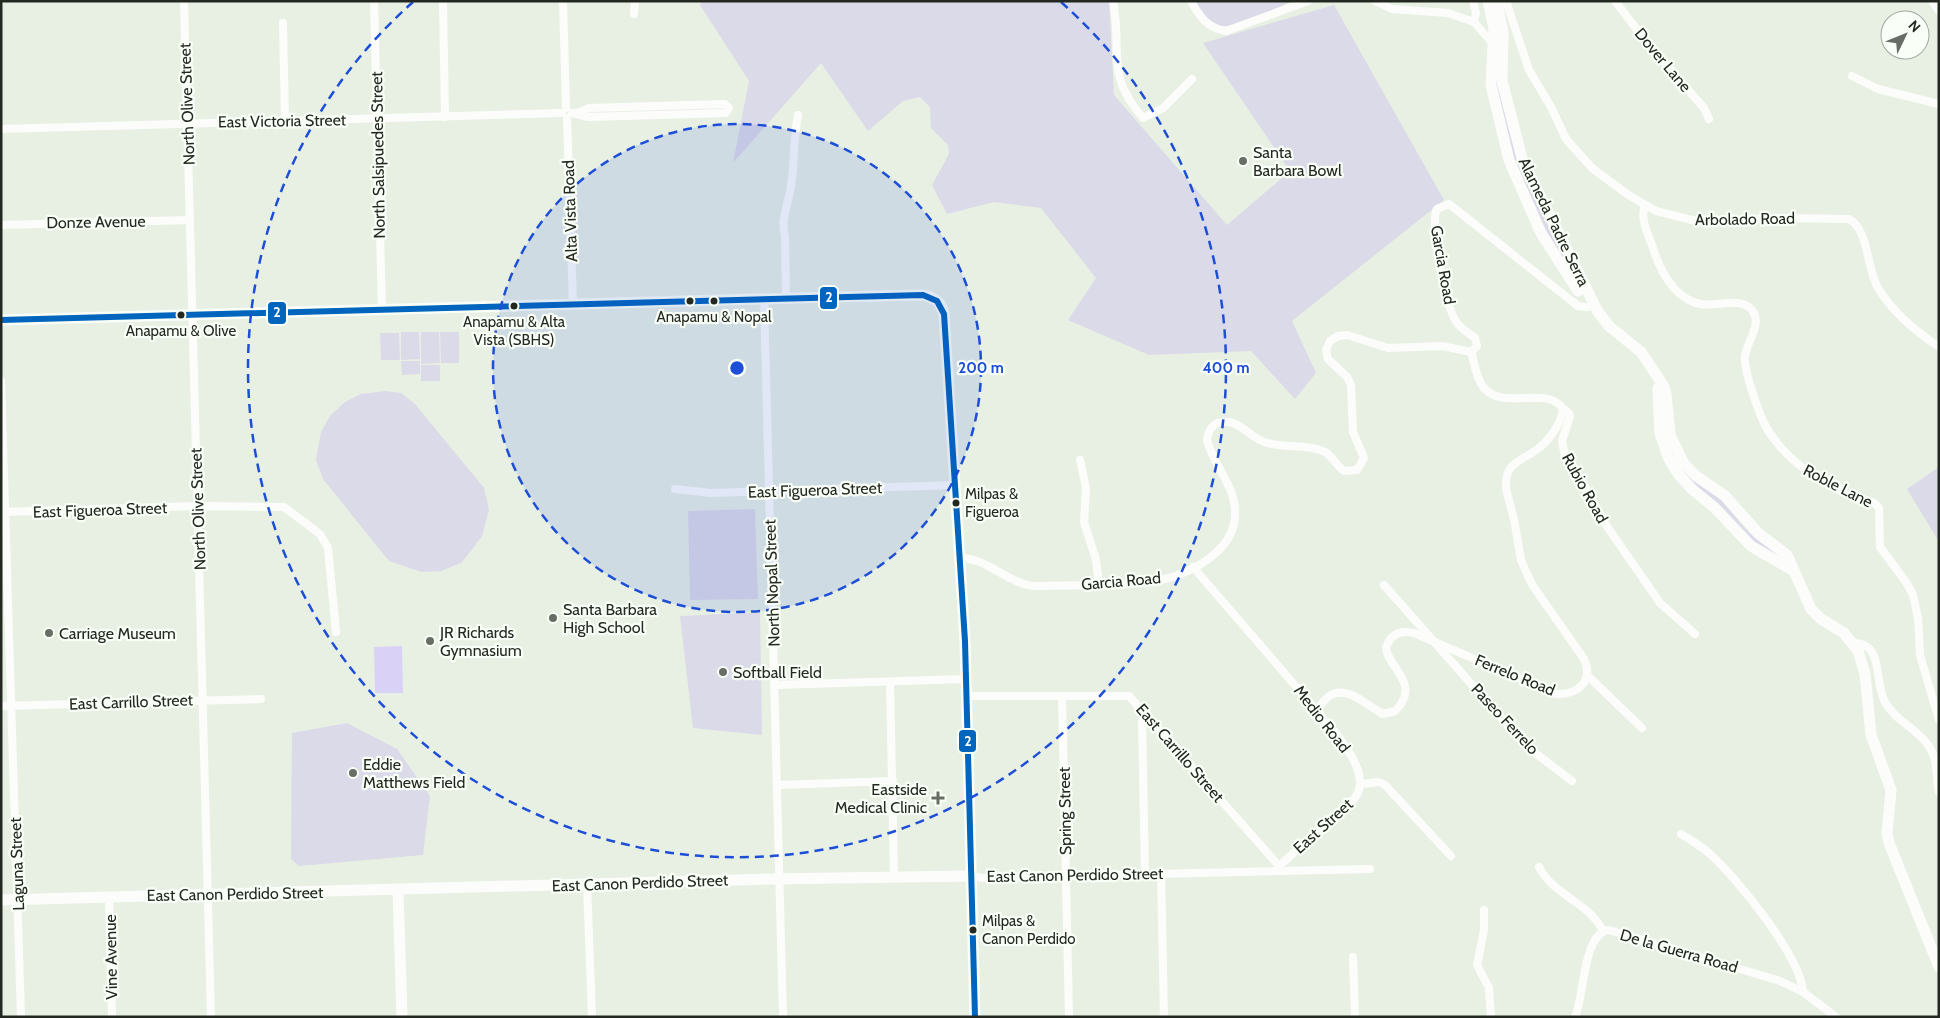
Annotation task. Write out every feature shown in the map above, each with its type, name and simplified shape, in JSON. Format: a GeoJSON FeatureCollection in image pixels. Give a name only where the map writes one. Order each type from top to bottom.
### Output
{"type":"FeatureCollection","features":[{"type":"Feature","properties":{"kind":"street","name":"North Olive Street"},"geometry":{"type":"LineString","coordinates":[[184,1],[211,1017]]}},
{"type":"Feature","properties":{"kind":"street","name":"North Salsipuedes Street"},"geometry":{"type":"LineString","coordinates":[[374,1],[382,310]]}},
{"type":"Feature","properties":{"kind":"street"},"geometry":{"type":"LineString","coordinates":[[443,1],[444,117]]}},
{"type":"Feature","properties":{"kind":"street","name":"Alta Vista Road"},"geometry":{"type":"LineString","coordinates":[[563,1],[569,113],[573,304]]}},
{"type":"Feature","properties":{"kind":"street"},"geometry":{"type":"LineString","coordinates":[[634,1],[634,14]]}},
{"type":"Feature","properties":{"kind":"street"},"geometry":{"type":"LineString","coordinates":[[1112,1],[1116,27],[1118,76],[1124,93],[1143,118],[1162,108],[1192,79]]}},
{"type":"Feature","properties":{"kind":"street"},"geometry":{"type":"LineString","coordinates":[[1191,1],[1206,23],[1212,28],[1226,31],[1308,1]]}},
{"type":"Feature","properties":{"kind":"street"},"geometry":{"type":"LineString","coordinates":[[1375,1],[1392,8],[1448,14],[1474,22],[1493,44]]}},
{"type":"Feature","properties":{"kind":"street"},"geometry":{"type":"LineString","coordinates":[[1412,1],[1415,11]]}},
{"type":"Feature","properties":{"kind":"street"},"geometry":{"type":"LineString","coordinates":[[1473,1],[1476,13],[1474,22]]}},
{"type":"Feature","properties":{"kind":"street","name":"Alameda Padre Serra"},"geometry":{"type":"LineString","coordinates":[[1488,1],[1493,25],[1491,78],[1493,98],[1511,169],[1541,233],[1570,276],[1596,323],[1609,336],[1648,362]]}},
{"type":"Feature","properties":{"kind":"street","name":"Alameda Padre Serra"},"geometry":{"type":"LineString","coordinates":[[1497,1],[1503,33],[1502,81],[1528,173],[1598,312],[1609,326],[1639,350],[1656,374],[1660,434],[1668,457],[1678,475],[1692,490],[1714,507],[1747,543],[1794,571],[1811,609],[1821,619],[1844,633],[1852,643],[1864,668],[1872,735],[1891,790],[1887,833],[1889,843],[1939,967]]}},
{"type":"Feature","properties":{"kind":"street","name":"Arbolado Road"},"geometry":{"type":"LineString","coordinates":[[1506,1],[1529,70],[1551,107],[1566,139],[1599,174],[1645,205],[1671,216],[1700,222],[1780,218],[1849,219],[1862,232],[1872,275],[1886,300],[1906,323],[1939,347]]}},
{"type":"Feature","properties":{"kind":"street","name":"Dover Lane"},"geometry":{"type":"LineString","coordinates":[[1615,1],[1648,44],[1699,101],[1709,119]]}},
{"type":"Feature","properties":{"kind":"street"},"geometry":{"type":"LineString","coordinates":[[1932,1],[1939,11]]}},
{"type":"Feature","properties":{"kind":"street"},"geometry":{"type":"LineString","coordinates":[[283,23],[285,121]]}},
{"type":"Feature","properties":{"kind":"street"},"geometry":{"type":"LineString","coordinates":[[1852,76],[1878,89],[1939,104]]}},
{"type":"Feature","properties":{"kind":"street","name":"East Victoria Street"},"geometry":{"type":"LineString","coordinates":[[1,129],[569,113],[590,108],[725,104],[729,108],[726,113],[588,117],[569,113]]}},
{"type":"Feature","properties":{"kind":"street"},"geometry":{"type":"LineString","coordinates":[[786,299],[785,236],[782,227],[792,185],[794,133],[798,115]]}},
{"type":"Feature","properties":{"kind":"street","name":"Garcia Road"},"geometry":{"type":"LineString","coordinates":[[958,558],[970,558],[1008,578],[1030,586],[1149,582],[1193,567],[1219,550],[1232,533],[1235,522],[1235,505],[1232,493],[1207,440],[1209,431],[1214,424],[1227,422],[1271,444],[1319,450],[1332,457],[1344,471],[1353,471],[1361,467],[1364,454],[1352,432],[1351,385],[1344,374],[1331,364],[1326,355],[1330,341],[1338,336],[1347,335],[1388,348],[1442,346],[1471,352],[1475,350],[1476,338],[1462,329],[1452,314],[1437,249],[1435,213],[1444,204],[1449,204],[1578,306],[1586,307]]}},
{"type":"Feature","properties":{"kind":"street","name":"Roble Lane"},"geometry":{"type":"LineString","coordinates":[[1645,205],[1643,211],[1644,222],[1657,263],[1666,279],[1695,302],[1705,304],[1740,304],[1749,307],[1754,314],[1756,324],[1745,360],[1764,421],[1769,431],[1805,470],[1852,496],[1872,501],[1879,508],[1880,547],[1906,582],[1918,610],[1920,655],[1939,720]]}},
{"type":"Feature","properties":{"kind":"street","name":"Donze Avenue"},"geometry":{"type":"LineString","coordinates":[[1,225],[190,220]]}},
{"type":"Feature","properties":{"kind":"street"},"geometry":{"type":"LineString","coordinates":[[1,320],[923,295],[937,301],[944,314],[955,485],[966,696],[975,1017]]}},
{"type":"Feature","properties":{"kind":"street","name":"North Nopal Street"},"geometry":{"type":"LineString","coordinates":[[764,299],[783,1017]]}},
{"type":"Feature","properties":{"kind":"street"},"geometry":{"type":"LineString","coordinates":[[1471,352],[1479,380],[1491,394],[1503,397],[1554,399],[1560,403],[1563,409],[1558,426],[1541,446],[1514,463],[1507,477],[1506,489],[1524,569],[1533,586],[1584,659],[1588,676],[1642,728]]}},
{"type":"Feature","properties":{"kind":"street","name":"Laguna Street"},"geometry":{"type":"LineString","coordinates":[[1,381],[21,1017]]}},
{"type":"Feature","properties":{"kind":"street","name":"Rubio Road"},"geometry":{"type":"LineString","coordinates":[[1563,409],[1570,416],[1562,442],[1565,456],[1580,478],[1606,525],[1660,603],[1695,634]]}},
{"type":"Feature","properties":{"kind":"street"},"geometry":{"type":"LineString","coordinates":[[1080,460],[1086,488],[1084,522],[1096,560],[1099,584]]}},
{"type":"Feature","properties":{"kind":"street","name":"East Figueroa Street"},"geometry":{"type":"LineString","coordinates":[[675,489],[711,493],[955,485]]}},
{"type":"Feature","properties":{"kind":"street","name":"East Figueroa Street"},"geometry":{"type":"LineString","coordinates":[[4,512],[198,506],[280,506],[288,509],[320,534],[328,548],[336,632]]}},
{"type":"Feature","properties":{"kind":"street","name":"Medio Road"},"geometry":{"type":"LineString","coordinates":[[1193,567],[1345,745],[1361,784]]}},
{"type":"Feature","properties":{"kind":"street","name":"Paseo Ferrelo"},"geometry":{"type":"LineString","coordinates":[[1384,585],[1526,746],[1572,781]]}},
{"type":"Feature","properties":{"kind":"street","name":"Ferrelo Road"},"geometry":{"type":"LineString","coordinates":[[1317,710],[1326,698],[1340,694],[1360,699],[1382,714],[1391,713],[1401,703],[1404,684],[1400,670],[1388,656],[1388,643],[1394,636],[1403,631],[1434,641],[1556,694],[1574,692],[1585,683],[1588,676]]}},
{"type":"Feature","properties":{"kind":"street"},"geometry":{"type":"LineString","coordinates":[[1852,643],[1861,643],[1873,651],[1878,666],[1880,688],[1886,704],[1897,717],[1917,733],[1929,746],[1935,760],[1939,792]]}},
{"type":"Feature","properties":{"kind":"street"},"geometry":{"type":"LineString","coordinates":[[775,685],[965,679]]}},
{"type":"Feature","properties":{"kind":"street"},"geometry":{"type":"LineString","coordinates":[[890,682],[894,876]]}},
{"type":"Feature","properties":{"kind":"street","name":"East Carrillo Street"},"geometry":{"type":"LineString","coordinates":[[966,696],[1125,695],[1133,698],[1279,868]]}},
{"type":"Feature","properties":{"kind":"street","name":"Spring Street"},"geometry":{"type":"LineString","coordinates":[[1062,696],[1069,1017]]}},
{"type":"Feature","properties":{"kind":"street","name":"East Carrillo Street"},"geometry":{"type":"LineString","coordinates":[[1,706],[261,699]]}},
{"type":"Feature","properties":{"kind":"street"},"geometry":{"type":"LineString","coordinates":[[1145,874],[1142,720],[1146,713]]}},
{"type":"Feature","properties":{"kind":"street"},"geometry":{"type":"LineString","coordinates":[[778,785],[893,781]]}},
{"type":"Feature","properties":{"kind":"street"},"geometry":{"type":"LineString","coordinates":[[1361,784],[1379,782],[1385,785],[1451,856]]}},
{"type":"Feature","properties":{"kind":"street","name":"East Street"},"geometry":{"type":"LineString","coordinates":[[1279,868],[1354,799],[1359,792],[1361,784]]}},
{"type":"Feature","properties":{"kind":"street"},"geometry":{"type":"LineString","coordinates":[[1682,834],[1710,853],[1761,912],[1796,970],[1803,984],[1803,992]]}},
{"type":"Feature","properties":{"kind":"street"},"geometry":{"type":"LineString","coordinates":[[1539,867],[1552,885],[1591,916],[1603,931]]}},
{"type":"Feature","properties":{"kind":"street","name":"East Canon Perdido Street"},"geometry":{"type":"LineString","coordinates":[[1,900],[894,876],[1066,877],[1279,868],[1370,869]]}},
{"type":"Feature","properties":{"kind":"street"},"geometry":{"type":"LineString","coordinates":[[1161,873],[1164,1017]]}},
{"type":"Feature","properties":{"kind":"street"},"geometry":{"type":"LineString","coordinates":[[587,884],[592,1017]]}},
{"type":"Feature","properties":{"kind":"street"},"geometry":{"type":"LineString","coordinates":[[398,890],[402,1017]]}},
{"type":"Feature","properties":{"kind":"street","name":"Vine Avenue"},"geometry":{"type":"LineString","coordinates":[[109,898],[112,1017]]}},
{"type":"Feature","properties":{"kind":"street"},"geometry":{"type":"LineString","coordinates":[[1484,910],[1484,930],[1477,965],[1489,988],[1491,1017]]}},
{"type":"Feature","properties":{"kind":"street","name":"De la Guerra Road"},"geometry":{"type":"LineString","coordinates":[[1576,1017],[1592,943],[1603,931],[1618,932],[1780,981],[1803,992],[1836,1017]]}},
{"type":"Feature","properties":{"kind":"street"},"geometry":{"type":"LineString","coordinates":[[1353,957],[1355,1017]]}},
{"type":"Feature","properties":{"kind":"shaded area"},"geometry":{"type":"Polygon","coordinates":[[[703,1],[1109,1],[1114,95],[1227,225],[1290,171],[1203,43],[1334,5],[1444,200],[1292,321],[1316,373],[1295,399],[1251,351],[1149,355],[1068,320],[1096,278],[1041,208],[994,202],[947,214],[932,185],[949,154],[948,145],[931,128],[930,107],[920,97],[903,101],[868,131],[821,63],[733,163],[749,81],[700,5],[703,1]]]}},
{"type":"Feature","properties":{"kind":"shaded area"},"geometry":{"type":"Polygon","coordinates":[[[1195,1],[1292,1],[1242,22],[1222,26],[1215,25],[1208,20],[1195,1]]]}},
{"type":"Feature","properties":{"kind":"shaded area"},"geometry":{"type":"Polygon","coordinates":[[[1498,63],[1547,224],[1575,274],[1555,251],[1519,180],[1495,92],[1498,63]]]}},
{"type":"Feature","properties":{"kind":"shaded area"},"geometry":{"type":"Polygon","coordinates":[[[401,332],[419,332],[420,359],[401,360],[401,332]]]}},
{"type":"Feature","properties":{"kind":"shaded area"},"geometry":{"type":"Polygon","coordinates":[[[421,332],[439,332],[440,363],[421,364],[421,332]]]}},
{"type":"Feature","properties":{"kind":"shaded area"},"geometry":{"type":"Polygon","coordinates":[[[440,332],[459,332],[459,363],[441,363],[440,332]]]}},
{"type":"Feature","properties":{"kind":"shaded area"},"geometry":{"type":"Polygon","coordinates":[[[380,333],[399,333],[400,360],[381,360],[380,333]]]}},
{"type":"Feature","properties":{"kind":"shaded area"},"geometry":{"type":"Polygon","coordinates":[[[401,361],[420,361],[420,374],[402,375],[401,361]]]}},
{"type":"Feature","properties":{"kind":"shaded area"},"geometry":{"type":"Polygon","coordinates":[[[421,365],[440,365],[440,381],[421,381],[421,365]]]}},
{"type":"Feature","properties":{"kind":"shaded area"},"geometry":{"type":"Polygon","coordinates":[[[386,391],[401,393],[415,404],[484,488],[489,510],[482,536],[461,563],[441,571],[421,572],[389,561],[323,479],[316,460],[321,432],[330,416],[345,402],[361,394],[386,391]]]}},
{"type":"Feature","properties":{"kind":"shaded area"},"geometry":{"type":"Polygon","coordinates":[[[1666,434],[1743,526],[1753,536],[1783,556],[1766,553],[1676,468],[1666,434]]]}},
{"type":"Feature","properties":{"kind":"shaded area"},"geometry":{"type":"Polygon","coordinates":[[[1939,467],[1939,542],[1907,489],[1939,467]]]}},
{"type":"Feature","properties":{"kind":"shaded area"},"geometry":{"type":"Polygon","coordinates":[[[755,509],[758,599],[690,600],[688,511],[755,509]]]}},
{"type":"Feature","properties":{"kind":"shaded area","name":"Softball Field"},"geometry":{"type":"Polygon","coordinates":[[[760,612],[762,735],[693,728],[680,616],[760,612]]]}},
{"type":"Feature","properties":{"kind":"shaded area"},"geometry":{"type":"Polygon","coordinates":[[[402,646],[403,693],[375,693],[374,647],[402,646]]]}},
{"type":"Feature","properties":{"kind":"shaded area","name":"Eddie Matthews Field"},"geometry":{"type":"Polygon","coordinates":[[[347,723],[397,749],[430,796],[423,855],[299,866],[291,859],[292,733],[347,723]]]}},
{"type":"Feature","properties":{"kind":"transit line","name":"2"},"geometry":{"type":"LineString","coordinates":[[1,320],[923,295],[937,301],[944,314],[965,641],[975,1017]]}},
{"type":"Feature","properties":{"kind":"place","name":"Santa Barbara Bowl"},"geometry":{"type":"Point","coordinates":[1243,161]}},
{"type":"Feature","properties":{"kind":"place","name":"Anapamu & Nopal"},"geometry":{"type":"Point","coordinates":[714,301]}},
{"type":"Feature","properties":{"kind":"place","name":"Anapamu & Alta Vista (SBHS)"},"geometry":{"type":"Point","coordinates":[514,306]}},
{"type":"Feature","properties":{"kind":"place","name":"Anapamu & Olive"},"geometry":{"type":"Point","coordinates":[181,315]}},
{"type":"Feature","properties":{"kind":"place","name":"Milpas & Figueroa"},"geometry":{"type":"Point","coordinates":[956,503]}},
{"type":"Feature","properties":{"kind":"place","name":"Santa Barbara High School"},"geometry":{"type":"Point","coordinates":[553,618]}},
{"type":"Feature","properties":{"kind":"place","name":"Carriage Museum"},"geometry":{"type":"Point","coordinates":[49,633]}},
{"type":"Feature","properties":{"kind":"place","name":"JR Richards Gymnasium"},"geometry":{"type":"Point","coordinates":[430,641]}},
{"type":"Feature","properties":{"kind":"place","name":"Softball Field"},"geometry":{"type":"Point","coordinates":[723,672]}},
{"type":"Feature","properties":{"kind":"place","name":"Eddie Matthews Field"},"geometry":{"type":"Point","coordinates":[353,773]}},
{"type":"Feature","properties":{"kind":"place","name":"Eastside Medical Clinic"},"geometry":{"type":"Point","coordinates":[938,798]}},
{"type":"Feature","properties":{"kind":"place","name":"Milpas & Canon Perdido"},"geometry":{"type":"Point","coordinates":[973,930]}}]}
